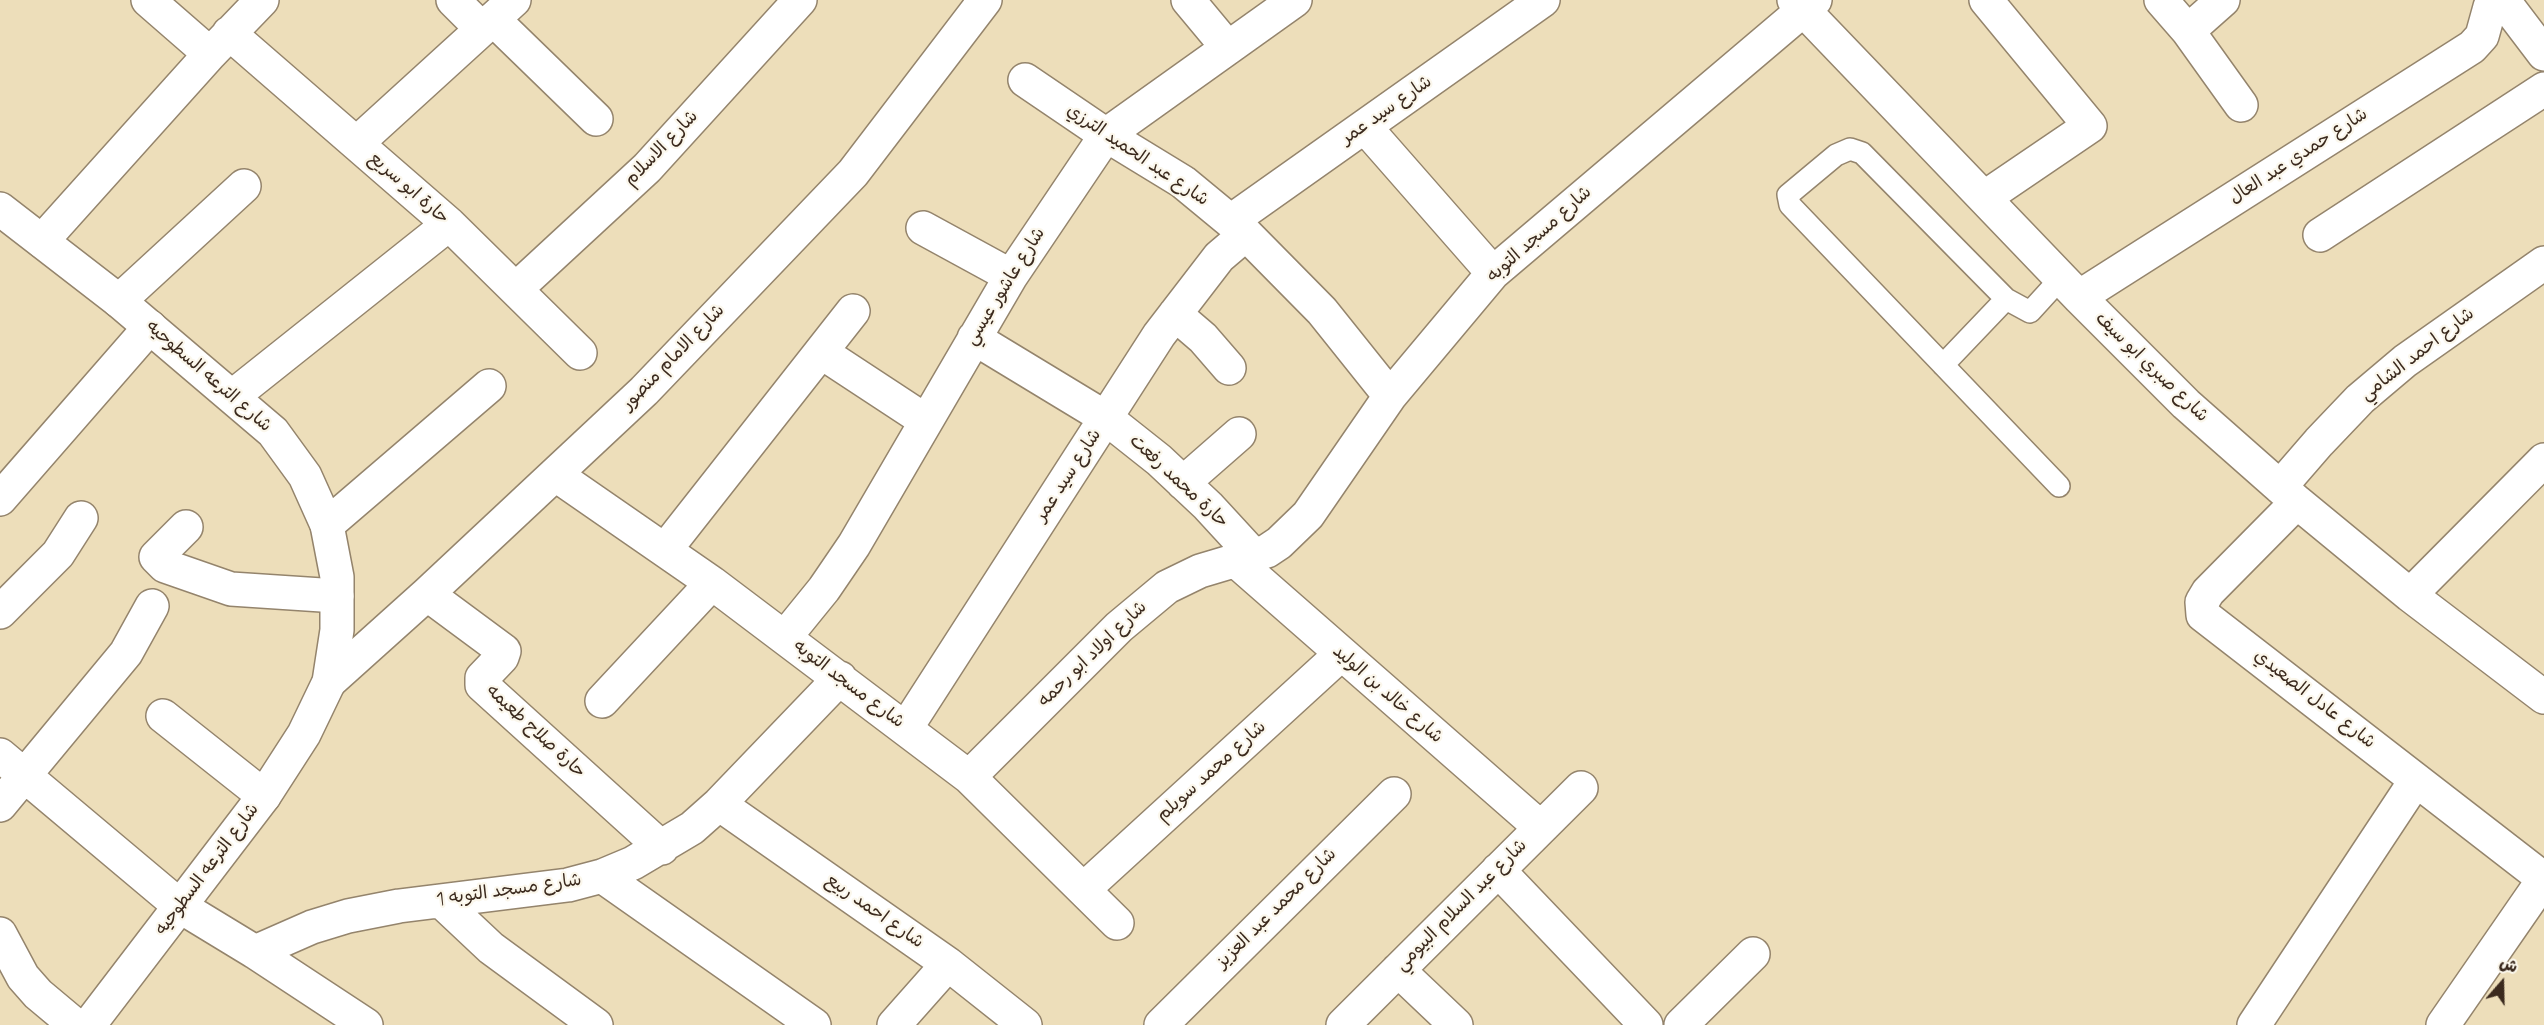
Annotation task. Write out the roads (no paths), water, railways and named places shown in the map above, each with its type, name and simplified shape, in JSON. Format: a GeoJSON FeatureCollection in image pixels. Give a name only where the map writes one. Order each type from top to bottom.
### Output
{"type":"FeatureCollection","features":[{"type":"Feature","properties":{"kind":"street","name":"حارة ابو سريع"},"geometry":{"type":"LineString","coordinates":[[148,0],[220,43],[357,143],[449,224],[580,353]]}},
{"type":"Feature","properties":{"kind":"street"},"geometry":{"type":"LineString","coordinates":[[42,242],[261,0]]}},
{"type":"Feature","properties":{"kind":"street"},"geometry":{"type":"LineString","coordinates":[[453,0],[496,16],[596,119]]}},
{"type":"Feature","properties":{"kind":"street","name":"شارع الاسلام"},"geometry":{"type":"LineString","coordinates":[[516,289],[647,168],[800,0]]}},
{"type":"Feature","properties":{"kind":"street","name":"شارع الامام منصور"},"geometry":{"type":"LineString","coordinates":[[328,682],[427,594],[644,391],[853,172],[985,0]]}},
{"type":"Feature","properties":{"kind":"street"},"geometry":{"type":"LineString","coordinates":[[1188,0],[1228,48]]}},
{"type":"Feature","properties":{"kind":"street","name":"شارع عاشور عيسي"},"geometry":{"type":"LineString","coordinates":[[785,637],[824,589],[854,545],[1011,276],[1106,135],[1295,0]]}},
{"type":"Feature","properties":{"kind":"street","name":"شارع سيد عمر"},"geometry":{"type":"LineString","coordinates":[[906,728],[1159,335],[1219,257],[1238,227],[1365,127],[1543,0]]}},
{"type":"Feature","properties":{"kind":"street"},"geometry":{"type":"LineString","coordinates":[[1984,198],[2090,126],[1986,0]]}},
{"type":"Feature","properties":{"kind":"street"},"geometry":{"type":"LineString","coordinates":[[2162,0],[2188,31],[2241,105]]}},
{"type":"Feature","properties":{"kind":"street"},"geometry":{"type":"LineString","coordinates":[[2188,31],[2223,0]]}},
{"type":"Feature","properties":{"kind":"street","name":"شارع حمدي عبد العال"},"geometry":{"type":"LineString","coordinates":[[2070,287],[2472,47],[2482,36],[2486,14],[2498,0]]}},
{"type":"Feature","properties":{"kind":"street"},"geometry":{"type":"LineString","coordinates":[[2503,0],[2544,54]]}},
{"type":"Feature","properties":{"kind":"street","name":"شارع مسجد التوبه"},"geometry":{"type":"LineString","coordinates":[[1244,558],[1279,543],[1308,515],[1390,396],[1493,273],[1803,3]]}},
{"type":"Feature","properties":{"kind":"street","name":"شارع صبري ابو سيف"},"geometry":{"type":"LineString","coordinates":[[1803,3],[1984,198],[2186,404],[2289,495],[2410,595],[2544,698]]}},
{"type":"Feature","properties":{"kind":"street"},"geometry":{"type":"LineString","coordinates":[[357,143],[496,16]]}},
{"type":"Feature","properties":{"kind":"street","name":"شارع عبد الحميد الترزي"},"geometry":{"type":"LineString","coordinates":[[1025,80],[1106,135],[1182,182],[1238,227],[1322,311],[1390,396]]}},
{"type":"Feature","properties":{"kind":"street"},"geometry":{"type":"LineString","coordinates":[[2320,235],[2544,89]]}},
{"type":"Feature","properties":{"kind":"street"},"geometry":{"type":"LineString","coordinates":[[1365,127],[1493,273]]}},
{"type":"Feature","properties":{"kind":"street"},"geometry":{"type":"LineString","coordinates":[[119,301],[244,186]]}},
{"type":"Feature","properties":{"kind":"street","name":"شارع الترعه السطوحيه"},"geometry":{"type":"LineString","coordinates":[[0,209],[119,301],[273,432],[305,476],[327,525],[337,577],[337,630],[328,682],[304,734],[264,796],[89,1025]]}},
{"type":"Feature","properties":{"kind":"street"},"geometry":{"type":"LineString","coordinates":[[233,396],[449,224]]}},
{"type":"Feature","properties":{"kind":"street"},"geometry":{"type":"LineString","coordinates":[[923,228],[1011,276]]}},
{"type":"Feature","properties":{"kind":"street","name":"شارع احمد الشامي"},"geometry":{"type":"LineString","coordinates":[[2289,495],[2319,442],[2378,384],[2406,360],[2544,263]]}},
{"type":"Feature","properties":{"kind":"street"},"geometry":{"type":"LineString","coordinates":[[665,550],[853,311]]}},
{"type":"Feature","properties":{"kind":"street"},"geometry":{"type":"LineString","coordinates":[[1175,314],[1203,338],[1229,368]]}},
{"type":"Feature","properties":{"kind":"street"},"geometry":{"type":"LineString","coordinates":[[0,500],[150,327]]}},
{"type":"Feature","properties":{"kind":"street","name":"حارة محمد رفعت"},"geometry":{"type":"LineString","coordinates":[[974,338],[1106,418],[1159,460],[1183,483],[1244,558]]}},
{"type":"Feature","properties":{"kind":"street"},"geometry":{"type":"LineString","coordinates":[[821,352],[926,421]]}},
{"type":"Feature","properties":{"kind":"street"},"geometry":{"type":"LineString","coordinates":[[327,525],[489,386]]}},
{"type":"Feature","properties":{"kind":"street"},"geometry":{"type":"LineString","coordinates":[[1183,483],[1239,434]]}},
{"type":"Feature","properties":{"kind":"street"},"geometry":{"type":"LineString","coordinates":[[2410,595],[2544,460]]}},
{"type":"Feature","properties":{"kind":"street","name":"شارع مسجد التوبه"},"geometry":{"type":"LineString","coordinates":[[556,475],[712,583],[969,777],[1117,923]]}},
{"type":"Feature","properties":{"kind":"street","name":"شارع عادل الصعيدي"},"geometry":{"type":"LineString","coordinates":[[2289,495],[2208,592],[2202,602],[2203,615],[2544,879]]}},
{"type":"Feature","properties":{"kind":"street"},"geometry":{"type":"LineString","coordinates":[[0,612],[58,554],[81,518]]}},
{"type":"Feature","properties":{"kind":"street"},"geometry":{"type":"LineString","coordinates":[[186,527],[156,557],[165,566],[231,589],[337,596]]}},
{"type":"Feature","properties":{"kind":"street","name":"شارع خالد بن الوليد"},"geometry":{"type":"LineString","coordinates":[[1244,558],[1340,655],[1541,828]]}},
{"type":"Feature","properties":{"kind":"street","name":"شارع اولاد ابو رحمه"},"geometry":{"type":"LineString","coordinates":[[969,777],[1119,627],[1167,587],[1200,571],[1244,558]]}},
{"type":"Feature","properties":{"kind":"street"},"geometry":{"type":"LineString","coordinates":[[602,701],[712,583]]}},
{"type":"Feature","properties":{"kind":"street","name":"حارة صلاح طعيمه"},"geometry":{"type":"LineString","coordinates":[[427,594],[504,651],[502,657],[482,678],[482,685],[662,848]]}},
{"type":"Feature","properties":{"kind":"street"},"geometry":{"type":"LineString","coordinates":[[0,805],[12,766],[126,653],[152,606]]}},
{"type":"Feature","properties":{"kind":"street","name":"شارع محمد سويلم"},"geometry":{"type":"LineString","coordinates":[[1084,889],[1340,655]]}},
{"type":"Feature","properties":{"kind":"street","name":"شارع مسجد التوبه 1"},"geometry":{"type":"LineString","coordinates":[[255,952],[312,927],[348,916],[399,906],[568,885],[602,876],[633,863],[662,848],[692,828],[719,804],[840,678]]}},
{"type":"Feature","properties":{"kind":"street"},"geometry":{"type":"LineString","coordinates":[[163,716],[264,796]]}},
{"type":"Feature","properties":{"kind":"street"},"geometry":{"type":"LineString","coordinates":[[12,766],[181,907],[255,952],[366,1025]]}},
{"type":"Feature","properties":{"kind":"street"},"geometry":{"type":"LineString","coordinates":[[2254,1025],[2416,780]]}},
{"type":"Feature","properties":{"kind":"street","name":"شارع عبد السلام البيومي"},"geometry":{"type":"LineString","coordinates":[[1343,1025],[1581,788]]}},
{"type":"Feature","properties":{"kind":"street","name":"شارع محمد عبد العزيز"},"geometry":{"type":"LineString","coordinates":[[1161,1025],[1394,794]]}},
{"type":"Feature","properties":{"kind":"street","name":"شارع احمد ربيع"},"geometry":{"type":"LineString","coordinates":[[719,804],[948,964],[1025,1025]]}},
{"type":"Feature","properties":{"kind":"street"},"geometry":{"type":"LineString","coordinates":[[1498,870],[1646,1025]]}},
{"type":"Feature","properties":{"kind":"street"},"geometry":{"type":"LineString","coordinates":[[602,876],[813,1025]]}},
{"type":"Feature","properties":{"kind":"street"},"geometry":{"type":"LineString","coordinates":[[2443,1025],[2544,879]]}},
{"type":"Feature","properties":{"kind":"street"},"geometry":{"type":"LineString","coordinates":[[441,901],[491,948],[596,1025]]}},
{"type":"Feature","properties":{"kind":"street"},"geometry":{"type":"LineString","coordinates":[[0,934],[23,977],[38,994],[75,1025]]}},
{"type":"Feature","properties":{"kind":"street"},"geometry":{"type":"LineString","coordinates":[[1681,1025],[1753,954]]}},
{"type":"Feature","properties":{"kind":"street"},"geometry":{"type":"LineString","coordinates":[[894,1025],[948,964]]}},
{"type":"Feature","properties":{"kind":"street"},"geometry":{"type":"LineString","coordinates":[[1398,970],[1456,1025]]}},
{"type":"Feature","properties":{"kind":"lane"},"geometry":{"type":"LineString","coordinates":[[2059,486],[1790,205],[1788,195],[1836,155],[1850,148],[1862,153],[2006,299],[2030,312],[2070,287]]}},
{"type":"Feature","properties":{"kind":"lane"},"geometry":{"type":"LineString","coordinates":[[1943,364],[2006,299]]}}]}
